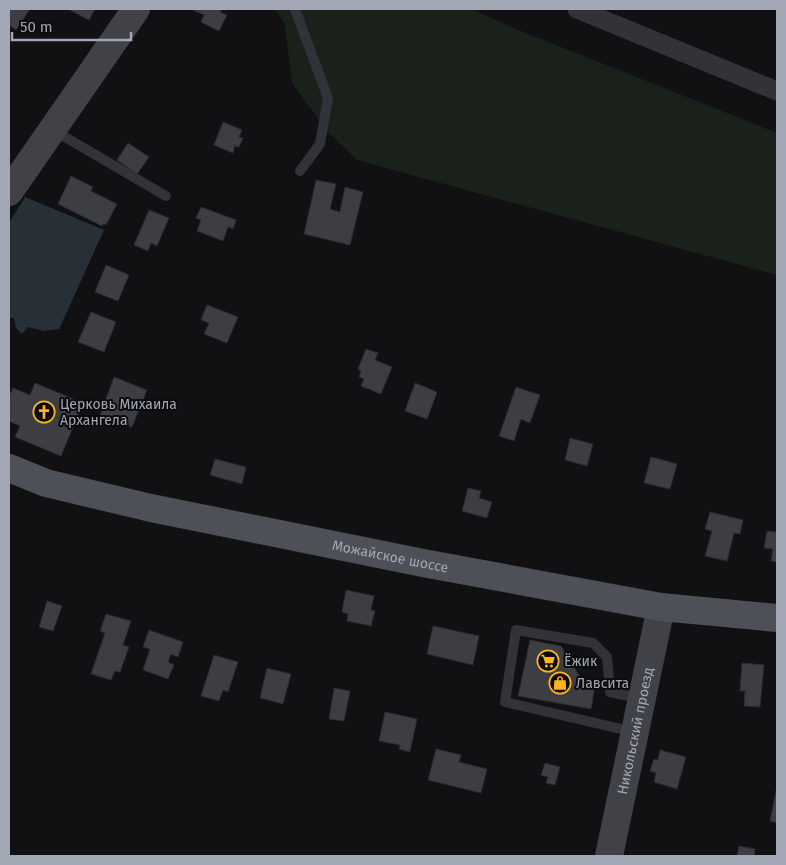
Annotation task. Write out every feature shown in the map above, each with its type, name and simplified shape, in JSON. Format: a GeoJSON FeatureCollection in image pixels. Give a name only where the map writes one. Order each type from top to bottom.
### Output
{"type":"FeatureCollection","features":[{"type":"Feature","properties":{"kind":"main road"},"geometry":{"type":"LineString","coordinates":[[9,192],[136,9]]}},
{"type":"Feature","properties":{"kind":"main road","name":"Можайское шоссе"},"geometry":{"type":"LineString","coordinates":[[9,468],[46,483],[152,508],[432,565],[660,607],[777,618]]}},
{"type":"Feature","properties":{"kind":"main road","name":"Никольский проезд"},"geometry":{"type":"LineString","coordinates":[[609,856],[660,607]]}},
{"type":"Feature","properties":{"kind":"street"},"geometry":{"type":"LineString","coordinates":[[577,9],[777,91]]}},
{"type":"Feature","properties":{"kind":"lane"},"geometry":{"type":"LineString","coordinates":[[295,9],[328,98],[320,144],[300,171]]}},
{"type":"Feature","properties":{"kind":"lane"},"geometry":{"type":"LineString","coordinates":[[52,130],[166,196]]}},
{"type":"Feature","properties":{"kind":"lane"},"geometry":{"type":"LineString","coordinates":[[635,732],[505,702],[516,630],[593,643],[607,657],[610,692],[642,699]]}},
{"type":"Feature","properties":{"kind":"shaded area"},"geometry":{"type":"Polygon","coordinates":[[[275,9],[471,9],[516,29],[777,133],[777,275],[357,160],[328,132],[292,83],[285,25],[275,9]]]}},
{"type":"Feature","properties":{"kind":"shaded area"},"geometry":{"type":"Polygon","coordinates":[[[25,197],[104,230],[59,329],[44,331],[28,327],[22,334],[16,328],[14,318],[9,318],[9,223],[25,197]]]}},
{"type":"Feature","properties":{"kind":"building"},"geometry":{"type":"Polygon","coordinates":[[[9,9],[30,9],[16,30],[9,25],[9,9]]]}},
{"type":"Feature","properties":{"kind":"building"},"geometry":{"type":"Polygon","coordinates":[[[68,9],[95,9],[89,20],[68,9]]]}},
{"type":"Feature","properties":{"kind":"building"},"geometry":{"type":"Polygon","coordinates":[[[191,9],[222,9],[220,12],[227,15],[219,31],[201,22],[204,15],[191,9]]]}},
{"type":"Feature","properties":{"kind":"building"},"geometry":{"type":"Polygon","coordinates":[[[223,122],[242,130],[239,137],[243,138],[239,147],[235,146],[233,153],[214,145],[223,122]]]}},
{"type":"Feature","properties":{"kind":"building"},"geometry":{"type":"Polygon","coordinates":[[[128,143],[149,157],[137,174],[117,160],[128,143]]]}},
{"type":"Feature","properties":{"kind":"building"},"geometry":{"type":"Polygon","coordinates":[[[71,176],[93,187],[91,191],[117,204],[106,225],[103,224],[102,226],[58,204],[71,176]]]}},
{"type":"Feature","properties":{"kind":"building"},"geometry":{"type":"Polygon","coordinates":[[[316,180],[336,184],[330,209],[340,212],[345,187],[363,192],[350,245],[304,234],[316,180]]]}},
{"type":"Feature","properties":{"kind":"building"},"geometry":{"type":"Polygon","coordinates":[[[201,207],[236,220],[233,229],[228,227],[223,241],[197,231],[201,220],[196,218],[201,207]]]}},
{"type":"Feature","properties":{"kind":"building"},"geometry":{"type":"Polygon","coordinates":[[[149,210],[169,218],[157,246],[151,243],[148,251],[134,245],[149,210]]]}},
{"type":"Feature","properties":{"kind":"building"},"geometry":{"type":"Polygon","coordinates":[[[106,265],[129,275],[118,301],[95,292],[106,265]]]}},
{"type":"Feature","properties":{"kind":"building"},"geometry":{"type":"Polygon","coordinates":[[[207,305],[238,317],[227,343],[204,334],[209,323],[201,320],[207,305]]]}},
{"type":"Feature","properties":{"kind":"building"},"geometry":{"type":"Polygon","coordinates":[[[91,312],[116,322],[104,352],[78,342],[91,312]]]}},
{"type":"Feature","properties":{"kind":"building"},"geometry":{"type":"Polygon","coordinates":[[[366,349],[378,353],[375,360],[392,367],[381,394],[361,386],[364,379],[359,377],[361,371],[358,369],[366,349]]]}},
{"type":"Feature","properties":{"kind":"building"},"geometry":{"type":"Polygon","coordinates":[[[114,377],[147,390],[132,427],[100,415],[114,377]]]}},
{"type":"Feature","properties":{"kind":"building","name":"Церковь Михаила Архангела"},"geometry":{"type":"Polygon","coordinates":[[[35,383],[83,403],[61,456],[15,437],[20,426],[9,421],[9,392],[11,393],[13,388],[30,395],[35,383]]]}},
{"type":"Feature","properties":{"kind":"building"},"geometry":{"type":"Polygon","coordinates":[[[415,383],[437,392],[427,419],[405,411],[415,383]]]}},
{"type":"Feature","properties":{"kind":"building"},"geometry":{"type":"Polygon","coordinates":[[[516,387],[540,395],[530,423],[521,419],[514,441],[499,436],[516,387]]]}},
{"type":"Feature","properties":{"kind":"building"},"geometry":{"type":"Polygon","coordinates":[[[570,438],[593,444],[587,466],[565,460],[570,438]]]}},
{"type":"Feature","properties":{"kind":"building"},"geometry":{"type":"Polygon","coordinates":[[[651,457],[677,464],[670,489],[644,483],[651,457]]]}},
{"type":"Feature","properties":{"kind":"building"},"geometry":{"type":"Polygon","coordinates":[[[215,459],[246,467],[242,484],[210,475],[215,459]]]}},
{"type":"Feature","properties":{"kind":"building"},"geometry":{"type":"Polygon","coordinates":[[[468,488],[481,491],[479,498],[492,502],[487,518],[462,511],[468,488]]]}},
{"type":"Feature","properties":{"kind":"building"},"geometry":{"type":"Polygon","coordinates":[[[710,512],[743,520],[740,534],[734,533],[727,561],[705,556],[712,531],[705,529],[710,512]]]}},
{"type":"Feature","properties":{"kind":"building"},"geometry":{"type":"Polygon","coordinates":[[[767,531],[777,532],[777,562],[771,561],[773,549],[764,548],[767,531]]]}},
{"type":"Feature","properties":{"kind":"building"},"geometry":{"type":"Polygon","coordinates":[[[346,590],[374,596],[371,610],[375,611],[371,626],[347,621],[348,614],[342,612],[346,590]]]}},
{"type":"Feature","properties":{"kind":"building"},"geometry":{"type":"Polygon","coordinates":[[[47,601],[62,606],[53,631],[39,627],[47,601]]]}},
{"type":"Feature","properties":{"kind":"building"},"geometry":{"type":"Polygon","coordinates":[[[106,614],[131,621],[123,645],[129,647],[120,672],[115,671],[111,680],[91,674],[105,633],[100,631],[106,614]]]}},
{"type":"Feature","properties":{"kind":"building"},"geometry":{"type":"Polygon","coordinates":[[[433,626],[479,636],[473,665],[427,654],[433,626]]]}},
{"type":"Feature","properties":{"kind":"building"},"geometry":{"type":"Polygon","coordinates":[[[149,630],[183,642],[178,657],[171,654],[168,662],[174,665],[168,679],[143,670],[150,649],[143,647],[149,630]]]}},
{"type":"Feature","properties":{"kind":"building","name":"Ёжик"},"geometry":{"type":"Polygon","coordinates":[[[530,640],[561,646],[580,677],[596,680],[591,709],[518,696],[530,640]]]}},
{"type":"Feature","properties":{"kind":"building"},"geometry":{"type":"Polygon","coordinates":[[[214,655],[238,662],[228,692],[223,690],[219,701],[201,696],[214,655]]]}},
{"type":"Feature","properties":{"kind":"building"},"geometry":{"type":"Polygon","coordinates":[[[742,663],[764,665],[760,707],[744,706],[745,691],[740,691],[742,663]]]}},
{"type":"Feature","properties":{"kind":"building"},"geometry":{"type":"Polygon","coordinates":[[[267,668],[291,674],[283,704],[260,698],[267,668]]]}},
{"type":"Feature","properties":{"kind":"building"},"geometry":{"type":"Polygon","coordinates":[[[334,688],[350,691],[344,721],[329,719],[334,688]]]}},
{"type":"Feature","properties":{"kind":"building"},"geometry":{"type":"Polygon","coordinates":[[[385,712],[417,719],[410,752],[399,749],[400,745],[379,741],[385,712]]]}},
{"type":"Feature","properties":{"kind":"building"},"geometry":{"type":"Polygon","coordinates":[[[436,749],[461,755],[459,762],[487,769],[481,793],[428,780],[436,749]]]}},
{"type":"Feature","properties":{"kind":"building"},"geometry":{"type":"Polygon","coordinates":[[[660,750],[686,757],[677,789],[654,782],[656,773],[650,771],[654,759],[658,760],[660,750]]]}},
{"type":"Feature","properties":{"kind":"building"},"geometry":{"type":"Polygon","coordinates":[[[545,763],[560,767],[555,785],[546,783],[548,777],[541,775],[545,763]]]}},
{"type":"Feature","properties":{"kind":"building"},"geometry":{"type":"Polygon","coordinates":[[[777,786],[777,823],[770,821],[777,786]]]}},
{"type":"Feature","properties":{"kind":"building"},"geometry":{"type":"Polygon","coordinates":[[[739,846],[755,849],[754,856],[737,856],[739,846]]]}},
{"type":"Feature","properties":{"kind":"place","name":"Церковь Михаила Архангела"},"geometry":{"type":"Point","coordinates":[44,412]}},
{"type":"Feature","properties":{"kind":"place","name":"Ёжик"},"geometry":{"type":"Point","coordinates":[548,661]}},
{"type":"Feature","properties":{"kind":"place","name":"Лавсита"},"geometry":{"type":"Point","coordinates":[560,683]}}]}
